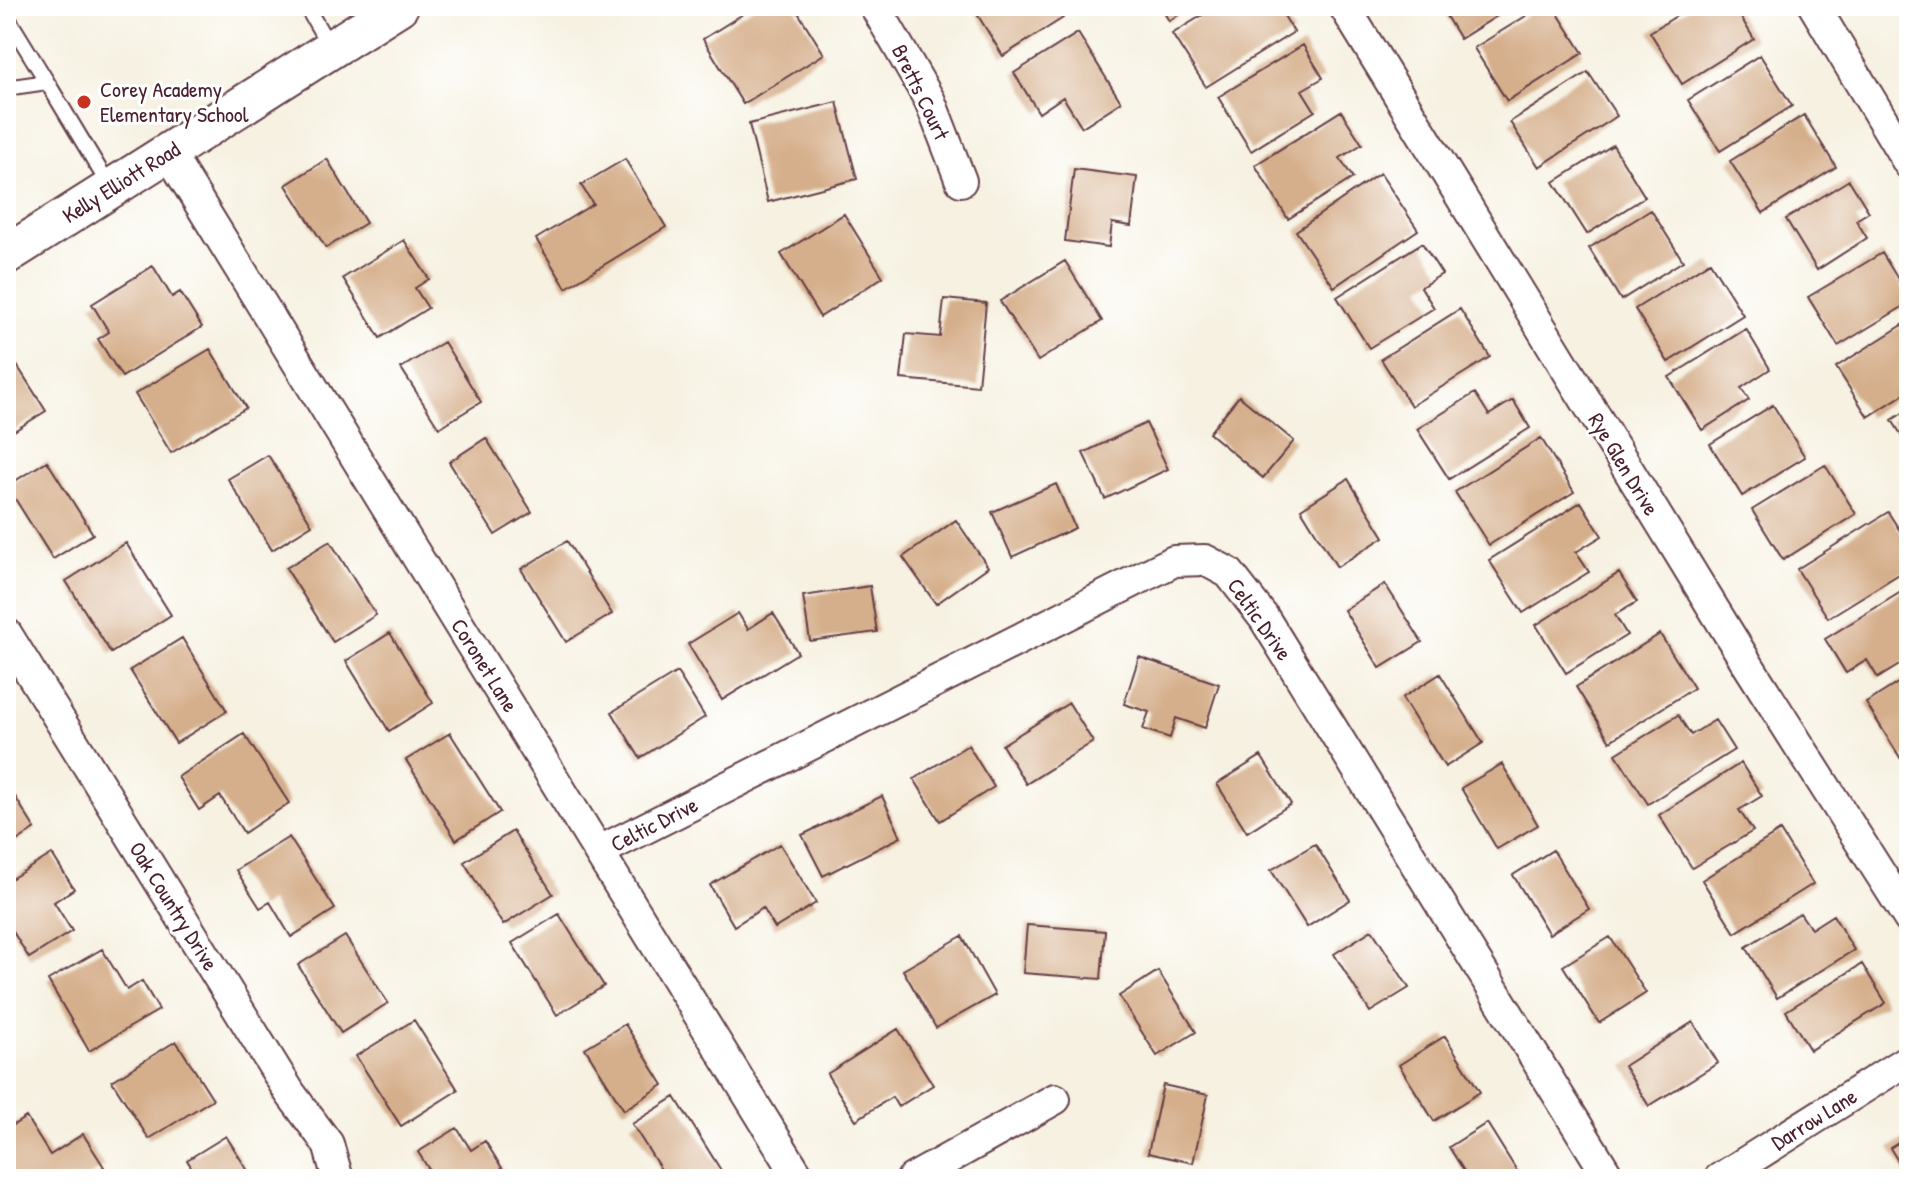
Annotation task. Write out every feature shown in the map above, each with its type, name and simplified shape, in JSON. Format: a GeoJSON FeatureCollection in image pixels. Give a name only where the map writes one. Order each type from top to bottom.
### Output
{"type":"FeatureCollection","features":[{"type":"Feature","properties":{"kind":"street","name":"Kelly Elliott Road"},"geometry":{"type":"LineString","coordinates":[[6,255],[399,6]]}},
{"type":"Feature","properties":{"kind":"street","name":"Bretts Court"},"geometry":{"type":"LineString","coordinates":[[875,6],[930,101],[961,181]]}},
{"type":"Feature","properties":{"kind":"street","name":"Rye Glen Drive"},"geometry":{"type":"LineString","coordinates":[[1344,6],[1748,665],[1909,919]]}},
{"type":"Feature","properties":{"kind":"street"},"geometry":{"type":"LineString","coordinates":[[1814,6],[1909,164]]}},
{"type":"Feature","properties":{"kind":"street","name":"Coronet Lane"},"geometry":{"type":"LineString","coordinates":[[168,152],[800,1179]]}},
{"type":"Feature","properties":{"kind":"street","name":"Celtic Drive"},"geometry":{"type":"LineString","coordinates":[[600,851],[1174,561],[1205,560],[1229,573],[1264,618],[1610,1179]]}},
{"type":"Feature","properties":{"kind":"street","name":"Oak Country Drive"},"geometry":{"type":"LineString","coordinates":[[6,633],[290,1093],[328,1144],[338,1179]]}},
{"type":"Feature","properties":{"kind":"street","name":"Darrow Lane"},"geometry":{"type":"LineString","coordinates":[[1719,1179],[1909,1059]]}},
{"type":"Feature","properties":{"kind":"street"},"geometry":{"type":"LineString","coordinates":[[912,1179],[1055,1099]]}},
{"type":"Feature","properties":{"kind":"lane"},"geometry":{"type":"LineString","coordinates":[[306,6],[332,50]]}},
{"type":"Feature","properties":{"kind":"lane"},"geometry":{"type":"LineString","coordinates":[[6,15],[110,188]]}},
{"type":"Feature","properties":{"kind":"lane"},"geometry":{"type":"LineString","coordinates":[[6,88],[47,82]]}},
{"type":"Feature","properties":{"kind":"building"},"geometry":{"type":"Polygon","coordinates":[[[756,6],[794,6],[824,54],[743,104],[703,39],[756,6]]]}},
{"type":"Feature","properties":{"kind":"building"},"geometry":{"type":"Polygon","coordinates":[[[972,6],[1056,6],[1063,18],[1003,56],[972,6]]]}},
{"type":"Feature","properties":{"kind":"building"},"geometry":{"type":"Polygon","coordinates":[[[1160,6],[1192,6],[1169,21],[1160,6]]]}},
{"type":"Feature","properties":{"kind":"building"},"geometry":{"type":"Polygon","coordinates":[[[1217,6],[1278,6],[1294,32],[1206,87],[1172,34],[1217,6]]]}},
{"type":"Feature","properties":{"kind":"building"},"geometry":{"type":"Polygon","coordinates":[[[1440,6],[1513,6],[1460,39],[1440,6]]]}},
{"type":"Feature","properties":{"kind":"building"},"geometry":{"type":"Polygon","coordinates":[[[1542,6],[1553,6],[1583,53],[1507,101],[1474,48],[1542,6]]]}},
{"type":"Feature","properties":{"kind":"building"},"geometry":{"type":"Polygon","coordinates":[[[1693,6],[1734,6],[1754,39],[1682,84],[1650,32],[1693,6]]]}},
{"type":"Feature","properties":{"kind":"building"},"geometry":{"type":"Polygon","coordinates":[[[1078,33],[1121,102],[1082,127],[1063,97],[1039,113],[1014,73],[1078,33]]]}},
{"type":"Feature","properties":{"kind":"building"},"geometry":{"type":"Polygon","coordinates":[[[1303,45],[1323,78],[1302,90],[1315,111],[1251,151],[1218,97],[1303,45]]]}},
{"type":"Feature","properties":{"kind":"building"},"geometry":{"type":"Polygon","coordinates":[[[1760,55],[1792,106],[1720,151],[1688,100],[1760,55]]]}},
{"type":"Feature","properties":{"kind":"building"},"geometry":{"type":"Polygon","coordinates":[[[1588,72],[1617,116],[1539,167],[1510,122],[1588,72]]]}},
{"type":"Feature","properties":{"kind":"building"},"geometry":{"type":"Polygon","coordinates":[[[837,102],[857,179],[768,202],[749,124],[837,102]]]}},
{"type":"Feature","properties":{"kind":"building"},"geometry":{"type":"Polygon","coordinates":[[[1341,111],[1362,144],[1340,158],[1353,178],[1288,219],[1255,165],[1341,111]]]}},
{"type":"Feature","properties":{"kind":"building"},"geometry":{"type":"Polygon","coordinates":[[[1804,115],[1836,167],[1763,213],[1730,161],[1804,115]]]}},
{"type":"Feature","properties":{"kind":"building"},"geometry":{"type":"Polygon","coordinates":[[[1613,145],[1645,197],[1587,234],[1554,182],[1613,145]]]}},
{"type":"Feature","properties":{"kind":"building"},"geometry":{"type":"Polygon","coordinates":[[[327,159],[366,223],[326,248],[286,185],[327,159]]]}},
{"type":"Feature","properties":{"kind":"building"},"geometry":{"type":"Polygon","coordinates":[[[625,159],[666,227],[566,288],[536,239],[593,204],[581,185],[625,159]]]}},
{"type":"Feature","properties":{"kind":"building"},"geometry":{"type":"Polygon","coordinates":[[[1074,169],[1137,177],[1131,226],[1112,223],[1109,247],[1065,241],[1074,169]]]}},
{"type":"Feature","properties":{"kind":"building"},"geometry":{"type":"Polygon","coordinates":[[[1380,173],[1418,230],[1334,287],[1296,231],[1380,173]]]}},
{"type":"Feature","properties":{"kind":"building"},"geometry":{"type":"Polygon","coordinates":[[[1849,180],[1869,212],[1856,220],[1867,238],[1817,270],[1786,219],[1849,180]]]}},
{"type":"Feature","properties":{"kind":"building"},"geometry":{"type":"Polygon","coordinates":[[[1651,210],[1683,261],[1621,300],[1589,248],[1651,210]]]}},
{"type":"Feature","properties":{"kind":"building"},"geometry":{"type":"Polygon","coordinates":[[[844,214],[883,277],[820,317],[781,254],[844,214]]]}},
{"type":"Feature","properties":{"kind":"building"},"geometry":{"type":"Polygon","coordinates":[[[404,240],[429,279],[415,288],[428,308],[380,338],[343,278],[404,240]]]}},
{"type":"Feature","properties":{"kind":"building"},"geometry":{"type":"Polygon","coordinates":[[[1422,243],[1442,274],[1421,287],[1434,308],[1369,348],[1337,297],[1422,243]]]}},
{"type":"Feature","properties":{"kind":"building"},"geometry":{"type":"Polygon","coordinates":[[[1882,253],[1909,297],[1909,303],[1838,346],[1808,297],[1882,253]]]}},
{"type":"Feature","properties":{"kind":"building"},"geometry":{"type":"Polygon","coordinates":[[[1065,261],[1102,321],[1038,361],[1000,301],[1065,261]]]}},
{"type":"Feature","properties":{"kind":"building"},"geometry":{"type":"Polygon","coordinates":[[[1710,262],[1743,315],[1668,362],[1635,309],[1710,262]]]}},
{"type":"Feature","properties":{"kind":"building"},"geometry":{"type":"Polygon","coordinates":[[[153,266],[172,297],[180,292],[202,327],[122,377],[98,339],[109,332],[92,304],[153,266]]]}},
{"type":"Feature","properties":{"kind":"building"},"geometry":{"type":"Polygon","coordinates":[[[944,299],[986,303],[978,386],[901,379],[906,334],[940,337],[944,299]]]}},
{"type":"Feature","properties":{"kind":"building"},"geometry":{"type":"Polygon","coordinates":[[[1460,309],[1490,357],[1411,406],[1381,359],[1460,309]]]}},
{"type":"Feature","properties":{"kind":"building"},"geometry":{"type":"Polygon","coordinates":[[[1909,321],[1909,391],[1868,417],[1836,367],[1909,321]]]}},
{"type":"Feature","properties":{"kind":"building"},"geometry":{"type":"Polygon","coordinates":[[[1746,329],[1770,369],[1741,388],[1749,400],[1702,430],[1669,377],[1746,329]]]}},
{"type":"Feature","properties":{"kind":"building"},"geometry":{"type":"Polygon","coordinates":[[[444,342],[481,402],[439,428],[401,368],[444,342]]]}},
{"type":"Feature","properties":{"kind":"building"},"geometry":{"type":"Polygon","coordinates":[[[6,348],[46,411],[6,436],[6,348]]]}},
{"type":"Feature","properties":{"kind":"building"},"geometry":{"type":"Polygon","coordinates":[[[210,349],[246,408],[171,453],[135,394],[210,349]]]}},
{"type":"Feature","properties":{"kind":"building"},"geometry":{"type":"Polygon","coordinates":[[[1475,393],[1489,415],[1513,400],[1530,428],[1449,479],[1417,429],[1475,393]]]}},
{"type":"Feature","properties":{"kind":"building"},"geometry":{"type":"Polygon","coordinates":[[[1239,396],[1294,441],[1263,478],[1209,433],[1239,396]]]}},
{"type":"Feature","properties":{"kind":"building"},"geometry":{"type":"Polygon","coordinates":[[[1773,405],[1805,457],[1742,496],[1710,444],[1773,405]]]}},
{"type":"Feature","properties":{"kind":"building"},"geometry":{"type":"Polygon","coordinates":[[[1909,409],[1909,447],[1892,420],[1909,409]]]}},
{"type":"Feature","properties":{"kind":"building"},"geometry":{"type":"Polygon","coordinates":[[[1146,423],[1168,469],[1105,499],[1083,453],[1146,423]]]}},
{"type":"Feature","properties":{"kind":"building"},"geometry":{"type":"Polygon","coordinates":[[[486,438],[532,512],[495,535],[449,462],[486,438]]]}},
{"type":"Feature","properties":{"kind":"building"},"geometry":{"type":"Polygon","coordinates":[[[1541,438],[1574,492],[1489,545],[1455,492],[1541,438]]]}},
{"type":"Feature","properties":{"kind":"building"},"geometry":{"type":"Polygon","coordinates":[[[268,455],[312,525],[272,550],[228,479],[268,455]]]}},
{"type":"Feature","properties":{"kind":"building"},"geometry":{"type":"Polygon","coordinates":[[[47,461],[93,534],[53,559],[7,486],[47,461]]]}},
{"type":"Feature","properties":{"kind":"building"},"geometry":{"type":"Polygon","coordinates":[[[1825,465],[1856,514],[1783,560],[1752,510],[1825,465]]]}},
{"type":"Feature","properties":{"kind":"building"},"geometry":{"type":"Polygon","coordinates":[[[1348,479],[1384,537],[1337,567],[1301,509],[1348,479]]]}},
{"type":"Feature","properties":{"kind":"building"},"geometry":{"type":"Polygon","coordinates":[[[1056,484],[1075,528],[1012,557],[992,512],[1056,484]]]}},
{"type":"Feature","properties":{"kind":"building"},"geometry":{"type":"Polygon","coordinates":[[[1581,502],[1602,536],[1576,552],[1589,572],[1523,613],[1489,560],[1581,502]]]}},
{"type":"Feature","properties":{"kind":"building"},"geometry":{"type":"Polygon","coordinates":[[[1888,512],[1909,545],[1909,568],[1828,618],[1797,569],[1888,512]]]}},
{"type":"Feature","properties":{"kind":"building"},"geometry":{"type":"Polygon","coordinates":[[[956,520],[988,567],[936,604],[903,557],[956,520]]]}},
{"type":"Feature","properties":{"kind":"building"},"geometry":{"type":"Polygon","coordinates":[[[330,541],[376,615],[333,642],[286,568],[330,541]]]}},
{"type":"Feature","properties":{"kind":"building"},"geometry":{"type":"Polygon","coordinates":[[[567,541],[612,614],[566,642],[521,569],[567,541]]]}},
{"type":"Feature","properties":{"kind":"building"},"geometry":{"type":"Polygon","coordinates":[[[126,543],[171,615],[111,653],[66,581],[126,543]]]}},
{"type":"Feature","properties":{"kind":"building"},"geometry":{"type":"Polygon","coordinates":[[[1619,573],[1637,602],[1615,615],[1627,635],[1566,673],[1536,625],[1619,573]]]}},
{"type":"Feature","properties":{"kind":"building"},"geometry":{"type":"Polygon","coordinates":[[[1385,584],[1422,642],[1380,668],[1344,610],[1385,584]]]}},
{"type":"Feature","properties":{"kind":"building"},"geometry":{"type":"Polygon","coordinates":[[[870,586],[877,632],[810,641],[803,596],[870,586]]]}},
{"type":"Feature","properties":{"kind":"building"},"geometry":{"type":"Polygon","coordinates":[[[1909,587],[1909,659],[1878,678],[1867,660],[1846,673],[1825,639],[1909,587]]]}},
{"type":"Feature","properties":{"kind":"building"},"geometry":{"type":"Polygon","coordinates":[[[738,613],[748,629],[773,613],[798,653],[722,700],[688,644],[738,613]]]}},
{"type":"Feature","properties":{"kind":"building"},"geometry":{"type":"Polygon","coordinates":[[[390,633],[433,703],[389,731],[346,661],[390,633]]]}},
{"type":"Feature","properties":{"kind":"building"},"geometry":{"type":"Polygon","coordinates":[[[1660,634],[1694,688],[1610,741],[1576,687],[1660,634]]]}},
{"type":"Feature","properties":{"kind":"building"},"geometry":{"type":"Polygon","coordinates":[[[182,638],[227,711],[176,743],[130,670],[182,638]]]}},
{"type":"Feature","properties":{"kind":"building"},"geometry":{"type":"Polygon","coordinates":[[[1139,657],[1219,684],[1205,728],[1176,718],[1170,738],[1143,729],[1149,712],[1124,704],[1139,657]]]}},
{"type":"Feature","properties":{"kind":"building"},"geometry":{"type":"Polygon","coordinates":[[[677,672],[705,717],[640,758],[612,712],[677,672]]]}},
{"type":"Feature","properties":{"kind":"building"},"geometry":{"type":"Polygon","coordinates":[[[1440,674],[1483,743],[1445,767],[1402,698],[1440,674]]]}},
{"type":"Feature","properties":{"kind":"building"},"geometry":{"type":"Polygon","coordinates":[[[1909,676],[1909,754],[1901,759],[1866,703],[1909,676]]]}},
{"type":"Feature","properties":{"kind":"building"},"geometry":{"type":"Polygon","coordinates":[[[1069,703],[1093,742],[1026,784],[1002,745],[1069,703]]]}},
{"type":"Feature","properties":{"kind":"building"},"geometry":{"type":"Polygon","coordinates":[[[1678,715],[1691,735],[1715,720],[1734,750],[1648,804],[1616,754],[1678,715]]]}},
{"type":"Feature","properties":{"kind":"building"},"geometry":{"type":"Polygon","coordinates":[[[450,733],[500,812],[456,840],[406,760],[450,733]]]}},
{"type":"Feature","properties":{"kind":"building"},"geometry":{"type":"Polygon","coordinates":[[[244,734],[289,803],[244,833],[220,796],[199,810],[178,777],[244,734]]]}},
{"type":"Feature","properties":{"kind":"building"},"geometry":{"type":"Polygon","coordinates":[[[968,745],[994,787],[940,821],[914,779],[968,745]]]}},
{"type":"Feature","properties":{"kind":"building"},"geometry":{"type":"Polygon","coordinates":[[[1261,756],[1291,804],[1247,832],[1217,784],[1261,756]]]}},
{"type":"Feature","properties":{"kind":"building"},"geometry":{"type":"Polygon","coordinates":[[[1741,763],[1762,796],[1739,810],[1753,831],[1692,868],[1659,815],[1741,763]]]}},
{"type":"Feature","properties":{"kind":"building"},"geometry":{"type":"Polygon","coordinates":[[[1502,764],[1538,825],[1497,849],[1461,788],[1502,764]]]}},
{"type":"Feature","properties":{"kind":"building"},"geometry":{"type":"Polygon","coordinates":[[[6,782],[35,829],[6,848],[6,782]]]}},
{"type":"Feature","properties":{"kind":"building"},"geometry":{"type":"Polygon","coordinates":[[[882,796],[901,837],[823,876],[802,835],[882,796]]]}},
{"type":"Feature","properties":{"kind":"building"},"geometry":{"type":"Polygon","coordinates":[[[513,831],[553,894],[503,925],[464,862],[513,831]]]}},
{"type":"Feature","properties":{"kind":"building"},"geometry":{"type":"Polygon","coordinates":[[[1780,831],[1813,884],[1735,933],[1702,880],[1780,831]]]}},
{"type":"Feature","properties":{"kind":"building"},"geometry":{"type":"Polygon","coordinates":[[[289,837],[335,909],[291,937],[270,902],[260,908],[236,870],[289,837]]]}},
{"type":"Feature","properties":{"kind":"building"},"geometry":{"type":"Polygon","coordinates":[[[780,844],[816,903],[775,928],[763,908],[734,926],[710,885],[780,844]]]}},
{"type":"Feature","properties":{"kind":"building"},"geometry":{"type":"Polygon","coordinates":[[[1315,844],[1350,900],[1307,927],[1271,870],[1315,844]]]}},
{"type":"Feature","properties":{"kind":"building"},"geometry":{"type":"Polygon","coordinates":[[[1553,850],[1589,909],[1549,934],[1513,875],[1553,850]]]}},
{"type":"Feature","properties":{"kind":"building"},"geometry":{"type":"Polygon","coordinates":[[[52,854],[74,889],[54,902],[72,931],[29,958],[6,920],[6,882],[52,854]]]}},
{"type":"Feature","properties":{"kind":"building"},"geometry":{"type":"Polygon","coordinates":[[[1800,913],[1811,929],[1833,915],[1854,950],[1777,998],[1746,947],[1800,913]]]}},
{"type":"Feature","properties":{"kind":"building"},"geometry":{"type":"Polygon","coordinates":[[[559,914],[604,986],[557,1015],[512,943],[559,914]]]}},
{"type":"Feature","properties":{"kind":"building"},"geometry":{"type":"Polygon","coordinates":[[[1027,925],[1105,931],[1101,979],[1023,973],[1027,925]]]}},
{"type":"Feature","properties":{"kind":"building"},"geometry":{"type":"Polygon","coordinates":[[[1372,930],[1409,988],[1370,1012],[1334,954],[1372,930]]]}},
{"type":"Feature","properties":{"kind":"building"},"geometry":{"type":"Polygon","coordinates":[[[345,936],[388,1003],[341,1033],[298,965],[345,936]]]}},
{"type":"Feature","properties":{"kind":"building"},"geometry":{"type":"Polygon","coordinates":[[[962,936],[995,995],[936,1028],[903,970],[962,936]]]}},
{"type":"Feature","properties":{"kind":"building"},"geometry":{"type":"Polygon","coordinates":[[[1610,937],[1646,993],[1599,1023],[1563,966],[1610,937]]]}},
{"type":"Feature","properties":{"kind":"building"},"geometry":{"type":"Polygon","coordinates":[[[102,949],[127,990],[142,981],[159,1010],[89,1051],[48,980],[102,949]]]}},
{"type":"Feature","properties":{"kind":"building"},"geometry":{"type":"Polygon","coordinates":[[[1862,964],[1886,1003],[1810,1050],[1786,1011],[1862,964]]]}},
{"type":"Feature","properties":{"kind":"building"},"geometry":{"type":"Polygon","coordinates":[[[1158,971],[1196,1032],[1157,1056],[1119,996],[1158,971]]]}},
{"type":"Feature","properties":{"kind":"building"},"geometry":{"type":"Polygon","coordinates":[[[414,1020],[458,1090],[401,1126],[356,1056],[414,1020]]]}},
{"type":"Feature","properties":{"kind":"building"},"geometry":{"type":"Polygon","coordinates":[[[1693,1022],[1718,1063],[1649,1106],[1624,1066],[1693,1022]]]}},
{"type":"Feature","properties":{"kind":"building"},"geometry":{"type":"Polygon","coordinates":[[[625,1024],[663,1085],[624,1110],[585,1048],[625,1024]]]}},
{"type":"Feature","properties":{"kind":"building"},"geometry":{"type":"Polygon","coordinates":[[[898,1029],[933,1085],[898,1107],[892,1097],[856,1120],[827,1074],[898,1029]]]}},
{"type":"Feature","properties":{"kind":"building"},"geometry":{"type":"Polygon","coordinates":[[[1445,1036],[1480,1092],[1434,1121],[1399,1065],[1445,1036]]]}},
{"type":"Feature","properties":{"kind":"building"},"geometry":{"type":"Polygon","coordinates":[[[176,1041],[213,1099],[149,1139],[112,1081],[176,1041]]]}},
{"type":"Feature","properties":{"kind":"building"},"geometry":{"type":"Polygon","coordinates":[[[1163,1085],[1208,1095],[1193,1163],[1148,1153],[1163,1085]]]}},
{"type":"Feature","properties":{"kind":"building"},"geometry":{"type":"Polygon","coordinates":[[[675,1097],[722,1172],[711,1179],[667,1179],[632,1124],[675,1097]]]}},
{"type":"Feature","properties":{"kind":"building"},"geometry":{"type":"Polygon","coordinates":[[[26,1117],[50,1155],[83,1134],[104,1167],[85,1179],[6,1179],[6,1130],[26,1117]]]}},
{"type":"Feature","properties":{"kind":"building"},"geometry":{"type":"Polygon","coordinates":[[[1487,1123],[1522,1179],[1469,1179],[1449,1147],[1487,1123]]]}},
{"type":"Feature","properties":{"kind":"building"},"geometry":{"type":"Polygon","coordinates":[[[457,1128],[471,1150],[485,1141],[509,1179],[435,1179],[418,1152],[457,1128]]]}},
{"type":"Feature","properties":{"kind":"building"},"geometry":{"type":"Polygon","coordinates":[[[226,1136],[253,1179],[199,1179],[187,1160],[226,1136]]]}},
{"type":"Feature","properties":{"kind":"building"},"geometry":{"type":"Polygon","coordinates":[[[1909,1136],[1909,1179],[1890,1148],[1909,1136]]]}},
{"type":"Feature","properties":{"kind":"place","name":"Corey Academy Elementary School"},"geometry":{"type":"Point","coordinates":[84,102]}}]}
